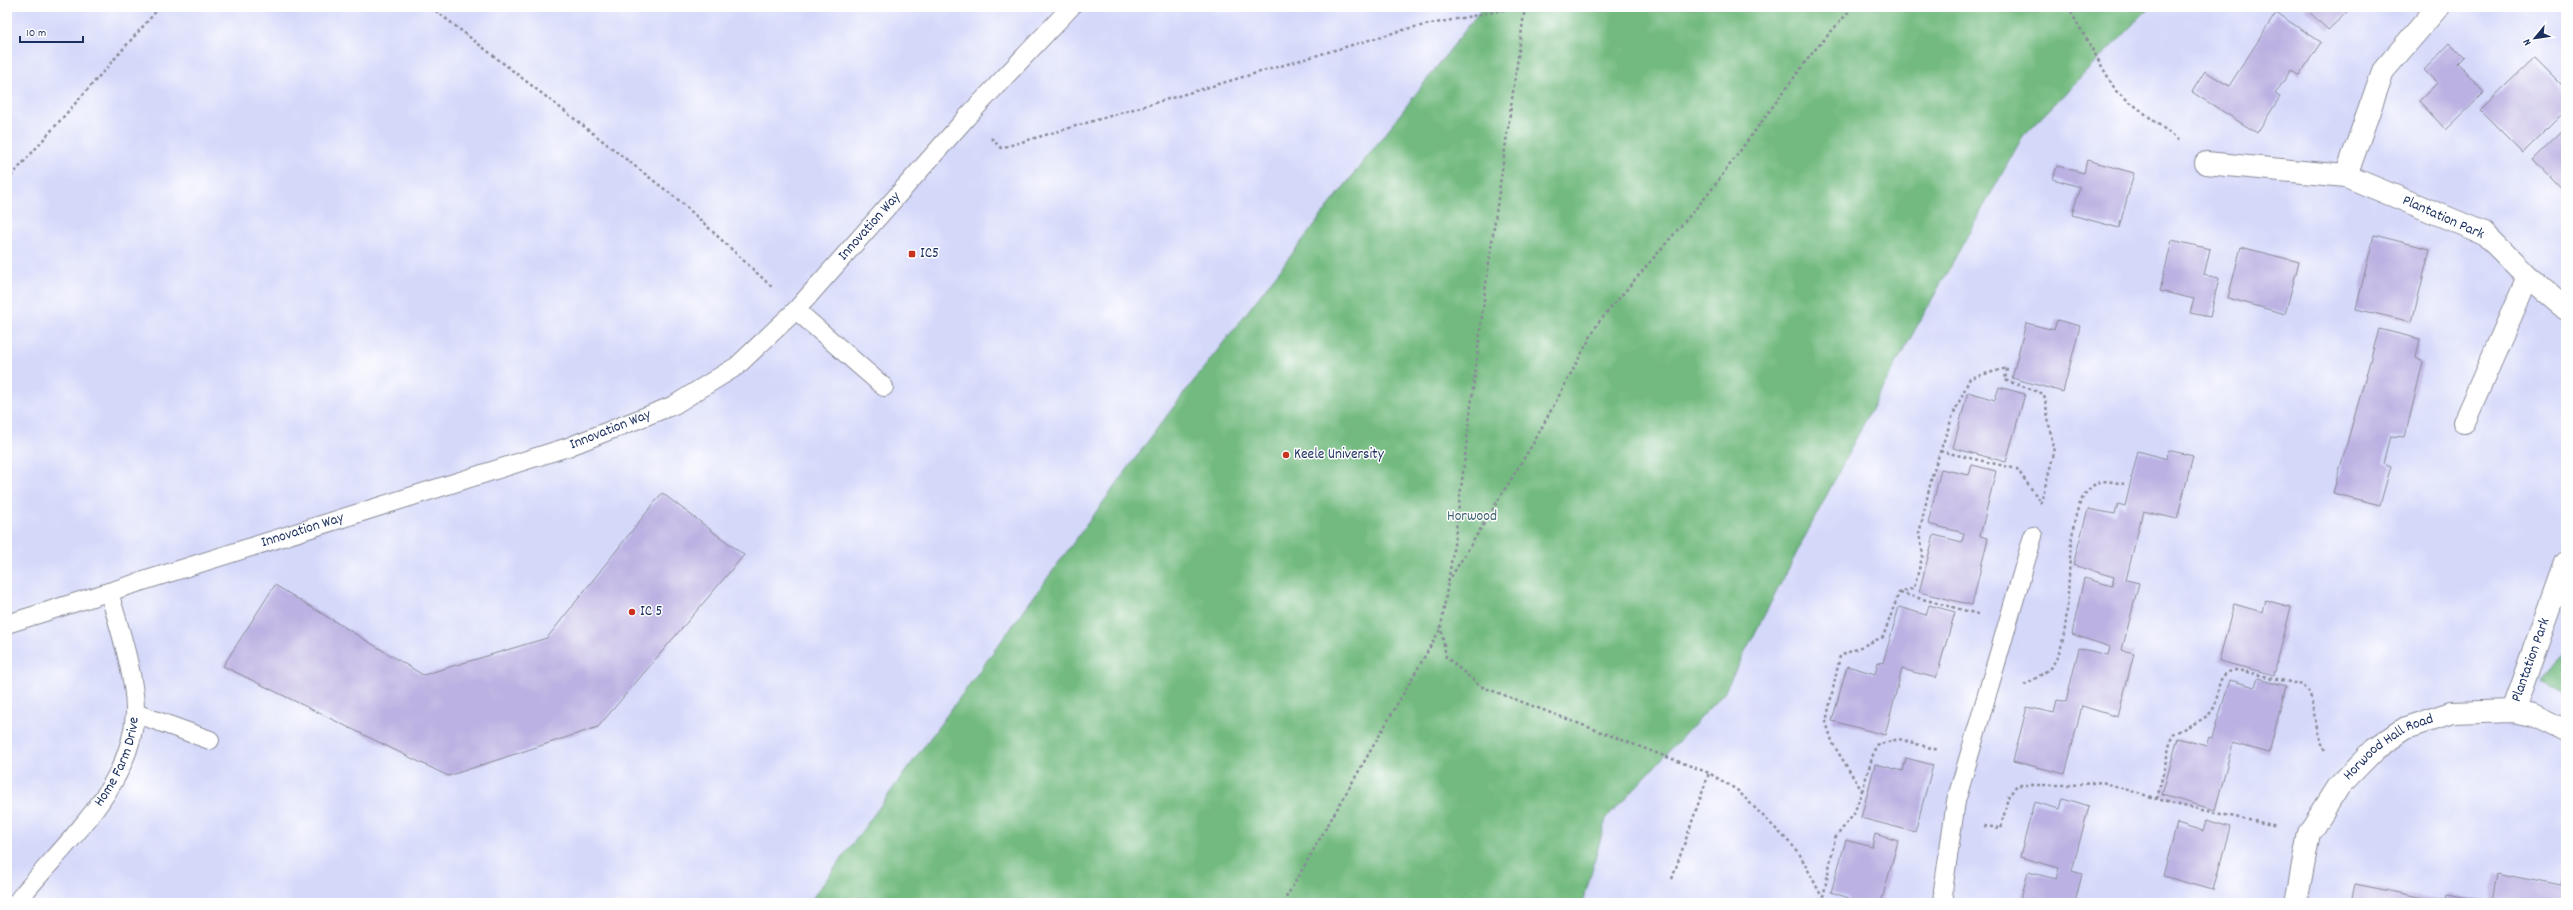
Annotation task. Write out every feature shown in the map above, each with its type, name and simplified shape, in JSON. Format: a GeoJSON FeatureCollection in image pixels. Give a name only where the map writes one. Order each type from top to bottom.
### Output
{"type":"FeatureCollection","features":[{"type":"Feature","properties":{"kind":"street"},"geometry":{"type":"LineString","coordinates":[[2346,176],[2383,71],[2438,7]]}},
{"type":"Feature","properties":{"kind":"street","name":"Plantation Park"},"geometry":{"type":"LineString","coordinates":[[2206,163],[2346,176],[2484,233],[2528,277],[2566,309]]}},
{"type":"Feature","properties":{"kind":"street"},"geometry":{"type":"LineString","coordinates":[[2464,422],[2528,277]]}},
{"type":"Feature","properties":{"kind":"street","name":"Plantation Park"},"geometry":{"type":"LineString","coordinates":[[2513,711],[2566,563]]}},
{"type":"Feature","properties":{"kind":"street","name":"Horwood Hall Road"},"geometry":{"type":"LineString","coordinates":[[2296,903],[2309,833],[2338,786],[2375,749],[2406,728],[2451,713],[2513,711],[2533,715],[2566,731]]}},
{"type":"Feature","properties":{"kind":"lane","name":"Innovation Way"},"geometry":{"type":"LineString","coordinates":[[7,624],[568,447],[674,405],[737,366],[796,310],[967,117],[1071,7]]}},
{"type":"Feature","properties":{"kind":"lane"},"geometry":{"type":"LineString","coordinates":[[796,310],[884,387]]}},
{"type":"Feature","properties":{"kind":"lane"},"geometry":{"type":"LineString","coordinates":[[1945,903],[1943,891],[1956,801],[2033,536]]}},
{"type":"Feature","properties":{"kind":"lane","name":"Home Farm Drive"},"geometry":{"type":"LineString","coordinates":[[16,903],[111,787],[133,734],[135,713],[134,691],[109,592]]}},
{"type":"Feature","properties":{"kind":"lane"},"geometry":{"type":"LineString","coordinates":[[135,713],[210,740]]}},
{"type":"Feature","properties":{"kind":"path"},"geometry":{"type":"LineString","coordinates":[[7,181],[160,7]]}},
{"type":"Feature","properties":{"kind":"path"},"geometry":{"type":"LineString","coordinates":[[431,7],[681,202],[796,310]]}},
{"type":"Feature","properties":{"kind":"path"},"geometry":{"type":"LineString","coordinates":[[967,117],[1001,148],[1410,28],[1519,7]]}},
{"type":"Feature","properties":{"kind":"path"},"geometry":{"type":"LineString","coordinates":[[1525,7],[1485,291],[1455,538],[1441,627],[1446,657],[1480,686],[1709,773],[1737,790],[1798,851],[1822,897]]}},
{"type":"Feature","properties":{"kind":"path"},"geometry":{"type":"LineString","coordinates":[[1447,584],[1534,442],[1598,323],[1709,193],[1813,52],[1853,7]]}},
{"type":"Feature","properties":{"kind":"path"},"geometry":{"type":"LineString","coordinates":[[2068,7],[2116,91],[2206,163]]}},
{"type":"Feature","properties":{"kind":"path"},"geometry":{"type":"LineString","coordinates":[[1899,593],[1914,588],[1923,554],[1919,534],[1933,472],[1953,415],[1970,378],[2007,368],[2005,380],[2044,394],[2054,453],[2033,536]]}},
{"type":"Feature","properties":{"kind":"path"},"geometry":{"type":"LineString","coordinates":[[1940,451],[2017,469],[2041,503]]}},
{"type":"Feature","properties":{"kind":"path"},"geometry":{"type":"LineString","coordinates":[[1985,702],[2030,682],[2050,667],[2060,648],[2069,589],[2071,537],[2077,513],[2086,490],[2101,481],[2124,484]]}},
{"type":"Feature","properties":{"kind":"path"},"geometry":{"type":"LineString","coordinates":[[1899,593],[1983,615],[2003,639]]}},
{"type":"Feature","properties":{"kind":"path"},"geometry":{"type":"LineString","coordinates":[[1862,791],[1833,744],[1826,722],[1840,656],[1883,637],[1899,593]]}},
{"type":"Feature","properties":{"kind":"path"},"geometry":{"type":"LineString","coordinates":[[1282,903],[1441,627]]}},
{"type":"Feature","properties":{"kind":"path"},"geometry":{"type":"LineString","coordinates":[[2157,799],[2172,735],[2209,715],[2213,709],[2223,675],[2229,670],[2238,670],[2302,685],[2310,694],[2318,733],[2338,786]]}},
{"type":"Feature","properties":{"kind":"path"},"geometry":{"type":"LineString","coordinates":[[1822,903],[1835,838],[1854,814],[1876,744],[1898,739],[1937,749],[1963,779]]}},
{"type":"Feature","properties":{"kind":"path"},"geometry":{"type":"LineString","coordinates":[[1672,879],[1709,773]]}},
{"type":"Feature","properties":{"kind":"path"},"geometry":{"type":"LineString","coordinates":[[1954,821],[2001,828],[2008,797],[2017,785],[2072,785],[2102,782],[2157,799],[2309,833]]}},
{"type":"Feature","properties":{"kind":"shaded area","name":"Keele University"},"geometry":{"type":"Polygon","coordinates":[[[7,7],[2566,7],[2566,903],[7,903],[7,7]]]}},
{"type":"Feature","properties":{"kind":"green space","name":"Horwood"},"geometry":{"type":"Polygon","coordinates":[[[1483,7],[2150,7],[2023,136],[1876,400],[1725,691],[1606,819],[1583,903],[809,903],[1162,422],[1483,7]]]}},
{"type":"Feature","properties":{"kind":"green space"},"geometry":{"type":"Polygon","coordinates":[[[2566,644],[2566,696],[2541,683],[2566,644]]]}},
{"type":"Feature","properties":{"kind":"building"},"geometry":{"type":"Polygon","coordinates":[[[2304,7],[2352,7],[2328,30],[2304,7]]]}},
{"type":"Feature","properties":{"kind":"building"},"geometry":{"type":"Polygon","coordinates":[[[2276,13],[2321,42],[2299,76],[2291,70],[2275,94],[2280,97],[2257,133],[2192,92],[2205,71],[2229,86],[2276,13]]]}},
{"type":"Feature","properties":{"kind":"building"},"geometry":{"type":"Polygon","coordinates":[[[2450,43],[2464,57],[2458,63],[2484,93],[2446,130],[2419,101],[2437,83],[2424,70],[2450,43]]]}},
{"type":"Feature","properties":{"kind":"building"},"geometry":{"type":"Polygon","coordinates":[[[2534,58],[2566,90],[2566,110],[2523,153],[2480,110],[2534,58]]]}},
{"type":"Feature","properties":{"kind":"building"},"geometry":{"type":"Polygon","coordinates":[[[2566,128],[2566,195],[2533,160],[2566,128]]]}},
{"type":"Feature","properties":{"kind":"building"},"geometry":{"type":"Polygon","coordinates":[[[2087,160],[2134,173],[2119,228],[2072,215],[2080,187],[2053,179],[2057,166],[2084,173],[2087,160]]]}},
{"type":"Feature","properties":{"kind":"building"},"geometry":{"type":"Polygon","coordinates":[[[2374,235],[2430,249],[2412,322],[2356,309],[2374,235]]]}},
{"type":"Feature","properties":{"kind":"building"},"geometry":{"type":"Polygon","coordinates":[[[2172,240],[2210,249],[2204,275],[2219,278],[2210,317],[2190,313],[2194,299],[2160,291],[2172,240]]]}},
{"type":"Feature","properties":{"kind":"building"},"geometry":{"type":"Polygon","coordinates":[[[2241,247],[2299,262],[2285,314],[2228,298],[2241,247]]]}},
{"type":"Feature","properties":{"kind":"building"},"geometry":{"type":"Polygon","coordinates":[[[2057,320],[2080,326],[2063,392],[2012,378],[2026,323],[2054,330],[2057,320]]]}},
{"type":"Feature","properties":{"kind":"building"},"geometry":{"type":"Polygon","coordinates":[[[2379,329],[2420,339],[2416,358],[2423,362],[2405,437],[2390,436],[2383,463],[2391,466],[2380,505],[2333,493],[2379,329]]]}},
{"type":"Feature","properties":{"kind":"building"},"geometry":{"type":"Polygon","coordinates":[[[1999,387],[2025,394],[2006,462],[1953,448],[1968,392],[1995,400],[1999,387]]]}},
{"type":"Feature","properties":{"kind":"building"},"geometry":{"type":"Polygon","coordinates":[[[2168,450],[2193,456],[2177,519],[2143,511],[2126,580],[2139,583],[2122,650],[2134,653],[2118,717],[2082,706],[2065,774],[2013,761],[2027,707],[2054,713],[2057,700],[2066,702],[2079,648],[2108,655],[2110,647],[2072,634],[2084,578],[2112,586],[2114,577],[2073,565],[2088,509],[2115,514],[2118,504],[2125,506],[2138,451],[2167,459],[2168,450]]]}},
{"type":"Feature","properties":{"kind":"building"},"geometry":{"type":"Polygon","coordinates":[[[1972,465],[1996,471],[1980,536],[1988,538],[1972,605],[1919,592],[1934,535],[1962,542],[1964,533],[1928,524],[1941,469],[1969,475],[1972,465]]]}},
{"type":"Feature","properties":{"kind":"building","name":"IC 5"},"geometry":{"type":"Polygon","coordinates":[[[662,493],[744,555],[598,727],[448,776],[223,666],[275,585],[423,675],[547,638],[662,493]]]}},
{"type":"Feature","properties":{"kind":"building"},"geometry":{"type":"Polygon","coordinates":[[[2265,600],[2291,607],[2274,675],[2219,661],[2234,604],[2262,612],[2265,600]]]}},
{"type":"Feature","properties":{"kind":"building"},"geometry":{"type":"Polygon","coordinates":[[[1929,605],[1955,612],[1936,678],[1902,669],[1885,735],[1832,721],[1847,666],[1875,674],[1878,662],[1883,663],[1899,607],[1926,615],[1929,605]]]}},
{"type":"Feature","properties":{"kind":"building"},"geometry":{"type":"Polygon","coordinates":[[[2258,678],[2286,686],[2269,753],[2233,743],[2215,810],[2162,795],[2178,738],[2206,746],[2209,737],[2212,738],[2230,680],[2255,687],[2258,678]]]}},
{"type":"Feature","properties":{"kind":"building"},"geometry":{"type":"Polygon","coordinates":[[[1906,758],[1933,765],[1915,832],[1861,818],[1875,764],[1903,771],[1906,758]]]}},
{"type":"Feature","properties":{"kind":"building"},"geometry":{"type":"Polygon","coordinates":[[[2063,798],[2089,806],[2072,871],[2082,874],[2075,903],[2020,903],[2028,872],[2056,879],[2059,868],[2020,857],[2034,802],[2060,809],[2063,798]]]}},
{"type":"Feature","properties":{"kind":"building"},"geometry":{"type":"Polygon","coordinates":[[[2206,820],[2230,827],[2213,890],[2163,876],[2177,823],[2203,831],[2206,820]]]}},
{"type":"Feature","properties":{"kind":"building"},"geometry":{"type":"Polygon","coordinates":[[[1875,834],[1898,841],[1881,903],[1848,903],[1849,898],[1831,892],[1846,840],[1872,847],[1875,834]]]}},
{"type":"Feature","properties":{"kind":"building"},"geometry":{"type":"Polygon","coordinates":[[[2564,871],[2566,872],[2566,903],[2351,903],[2355,884],[2445,902],[2447,894],[2491,902],[2496,873],[2561,886],[2564,871]]]}},
{"type":"Feature","properties":{"kind":"place","name":"IC5"},"geometry":{"type":"Point","coordinates":[912,254]}},
{"type":"Feature","properties":{"kind":"place","name":"Keele University"},"geometry":{"type":"Point","coordinates":[1286,455]}},
{"type":"Feature","properties":{"kind":"place","name":"IC 5"},"geometry":{"type":"Point","coordinates":[632,612]}}]}
